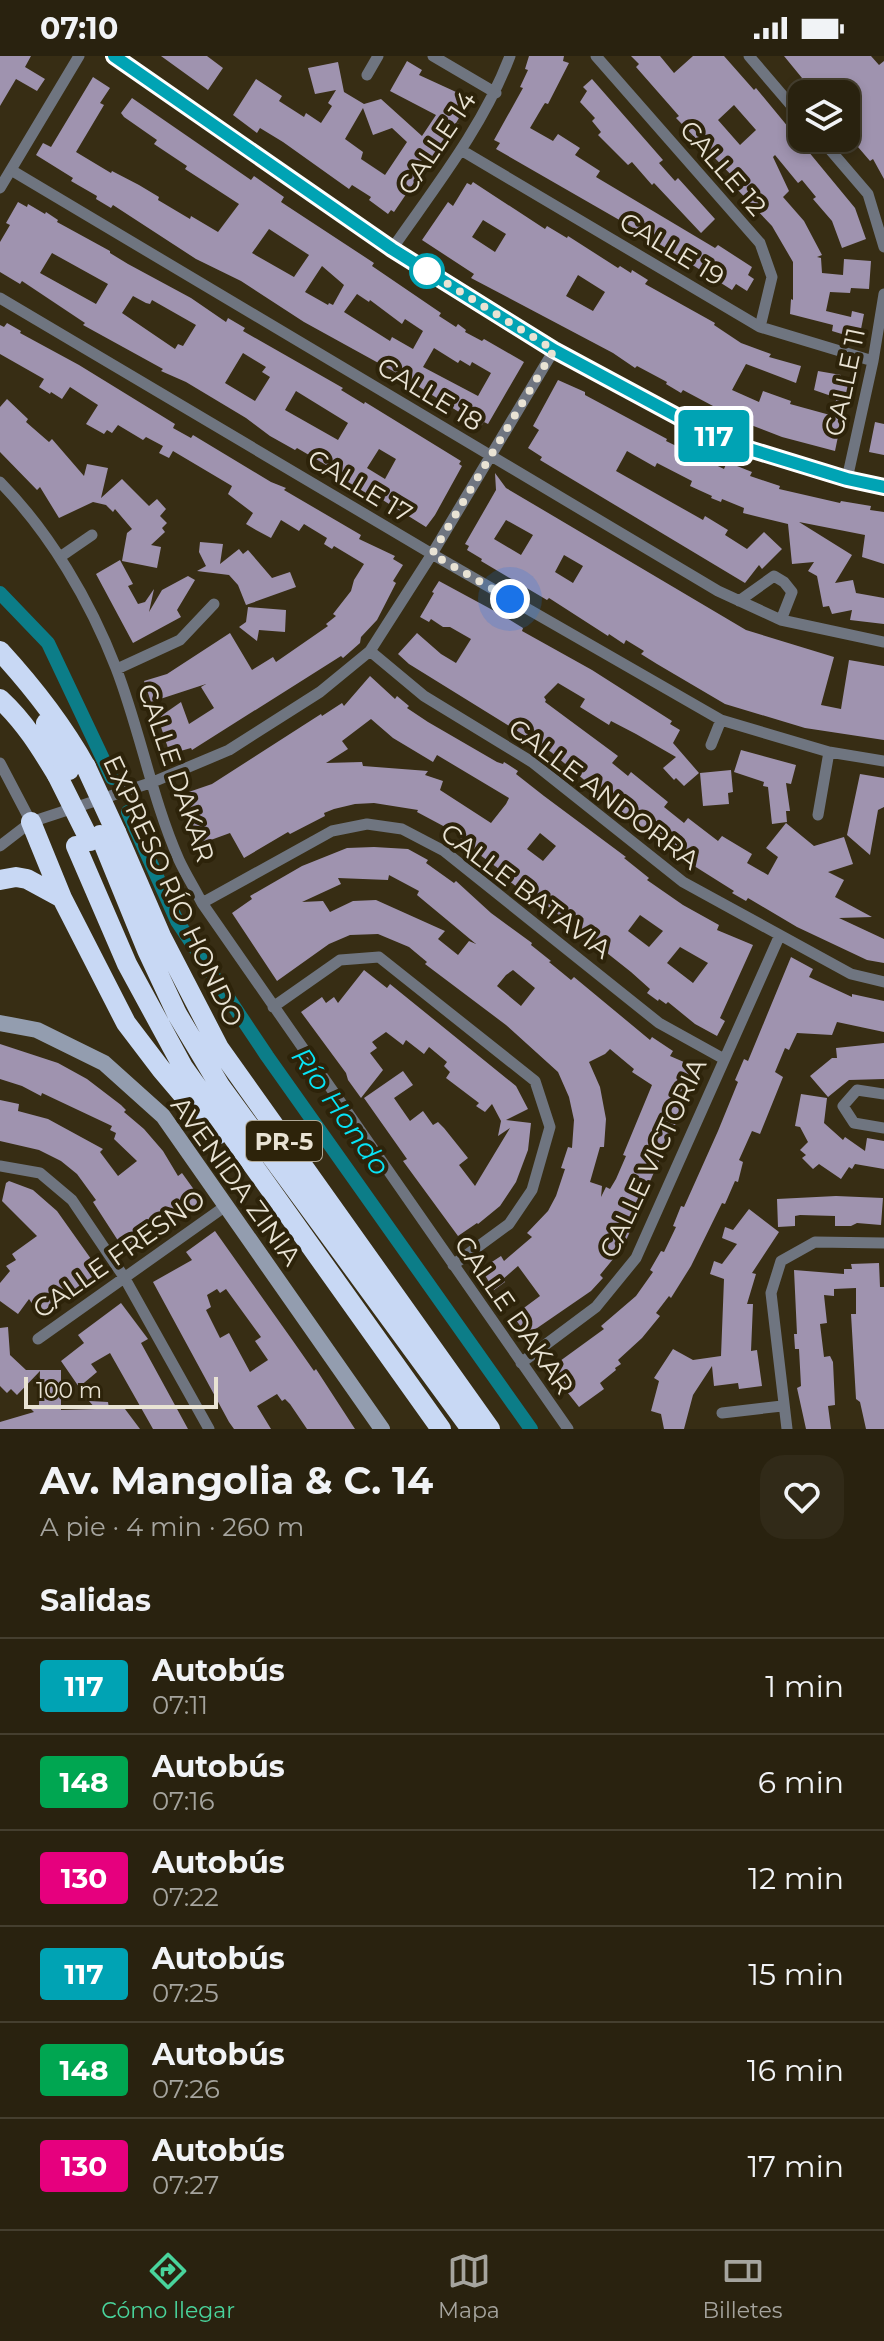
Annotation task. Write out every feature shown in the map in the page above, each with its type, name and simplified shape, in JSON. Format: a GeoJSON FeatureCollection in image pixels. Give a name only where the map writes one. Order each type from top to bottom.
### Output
{"type":"FeatureCollection","features":[{"type":"Feature","properties":{"kind":"highway","name":"EXPRESO RÍO HONDO"},"geometry":{"type":"LineString","coordinates":[[5,656],[58,721],[64,773],[96,838],[167,950],[219,1048],[490,1429]]}},
{"type":"Feature","properties":{"kind":"highway","name":"EXPRESO RÍO HONDO"},"geometry":{"type":"LineString","coordinates":[[0,701],[23,737],[64,773],[96,838],[127,964],[163,1034],[183,1067],[441,1429]]}},
{"type":"Feature","properties":{"kind":"highway"},"geometry":{"type":"LineString","coordinates":[[31,822],[62,898],[133,1033],[222,1141],[248,1158]]}},
{"type":"Feature","properties":{"kind":"highway"},"geometry":{"type":"LineString","coordinates":[[96,838],[141,964],[207,1086],[459,1429]]}},
{"type":"Feature","properties":{"kind":"highway"},"geometry":{"type":"LineString","coordinates":[[96,838],[177,1014],[220,1086],[471,1429]]}},
{"type":"Feature","properties":{"kind":"highway"},"geometry":{"type":"LineString","coordinates":[[0,880],[16,877],[27,879],[62,898]]}},
{"type":"Feature","properties":{"kind":"street"},"geometry":{"type":"LineString","coordinates":[[0,188],[79,56]]}},
{"type":"Feature","properties":{"kind":"street"},"geometry":{"type":"LineString","coordinates":[[114,56],[392,249],[554,350],[723,441],[847,479],[884,487]]}},
{"type":"Feature","properties":{"kind":"street"},"geometry":{"type":"LineString","coordinates":[[367,75],[378,56]]}},
{"type":"Feature","properties":{"kind":"street"},"geometry":{"type":"LineString","coordinates":[[433,56],[496,93]]}},
{"type":"Feature","properties":{"kind":"street","name":"CALLE 14"},"geometry":{"type":"LineString","coordinates":[[392,249],[461,150],[496,93],[510,56]]}},
{"type":"Feature","properties":{"kind":"street","name":"CALLE 12"},"geometry":{"type":"LineString","coordinates":[[596,56],[760,243],[772,277],[760,327]]}},
{"type":"Feature","properties":{"kind":"street"},"geometry":{"type":"LineString","coordinates":[[749,56],[788,102]]}},
{"type":"Feature","properties":{"kind":"street","name":"CALLE 19"},"geometry":{"type":"LineString","coordinates":[[461,150],[760,327],[873,361]]}},
{"type":"Feature","properties":{"kind":"street"},"geometry":{"type":"LineString","coordinates":[[832,152],[868,194],[884,247]]}},
{"type":"Feature","properties":{"kind":"street","name":"CALLE 18"},"geometry":{"type":"LineString","coordinates":[[11,170],[718,591],[781,620],[884,642]]}},
{"type":"Feature","properties":{"kind":"street","name":"CALLE 11"},"geometry":{"type":"LineString","coordinates":[[847,479],[884,294]]}},
{"type":"Feature","properties":{"kind":"street","name":"CALLE 17"},"geometry":{"type":"LineString","coordinates":[[0,298],[432,554],[721,720],[829,752],[884,761]]}},
{"type":"Feature","properties":{"kind":"street"},"geometry":{"type":"LineString","coordinates":[[0,846],[31,822],[153,782],[229,750],[320,692],[370,651],[554,350]]}},
{"type":"Feature","properties":{"kind":"street","name":"CALLE DAKAR"},"geometry":{"type":"LineString","coordinates":[[0,482],[20,502],[60,557],[103,637],[117,669],[178,859],[202,903],[568,1429]]}},
{"type":"Feature","properties":{"kind":"street"},"geometry":{"type":"LineString","coordinates":[[60,557],[92,535]]}},
{"type":"Feature","properties":{"kind":"street"},"geometry":{"type":"LineString","coordinates":[[739,601],[774,576],[792,592],[781,620]]}},
{"type":"Feature","properties":{"kind":"street"},"geometry":{"type":"LineString","coordinates":[[117,669],[180,640],[214,604]]}},
{"type":"Feature","properties":{"kind":"street","name":"CALLE ANDORRA"},"geometry":{"type":"LineString","coordinates":[[370,651],[424,696],[532,762],[683,882],[851,974],[884,982]]}},
{"type":"Feature","properties":{"kind":"street"},"geometry":{"type":"LineString","coordinates":[[711,745],[721,720]]}},
{"type":"Feature","properties":{"kind":"street"},"geometry":{"type":"LineString","coordinates":[[818,815],[829,752]]}},
{"type":"Feature","properties":{"kind":"street"},"geometry":{"type":"LineString","coordinates":[[0,763],[31,822]]}},
{"type":"Feature","properties":{"kind":"street","name":"CALLE BATAVIA"},"geometry":{"type":"LineString","coordinates":[[202,903],[332,831],[367,824],[402,829],[444,851],[659,1023],[724,1059]]}},
{"type":"Feature","properties":{"kind":"street","name":"CALLE VICTORIA"},"geometry":{"type":"LineString","coordinates":[[521,1363],[596,1307],[636,1258],[779,937]]}},
{"type":"Feature","properties":{"kind":"street"},"geometry":{"type":"LineString","coordinates":[[273,1007],[340,960],[379,957],[535,1081],[550,1127],[532,1190],[509,1224],[453,1265]]}},
{"type":"Feature","properties":{"kind":"street","name":"AVENIDA ZINIA"},"geometry":{"type":"LineString","coordinates":[[0,1023],[37,1030],[104,1063],[163,1116],[382,1429]]}},
{"type":"Feature","properties":{"kind":"street"},"geometry":{"type":"LineString","coordinates":[[884,1094],[857,1090],[843,1106],[854,1123],[884,1128]]}},
{"type":"Feature","properties":{"kind":"street"},"geometry":{"type":"LineString","coordinates":[[0,1166],[40,1173],[72,1200],[124,1277],[209,1429]]}},
{"type":"Feature","properties":{"kind":"street","name":"CALLE FRESNO"},"geometry":{"type":"LineString","coordinates":[[38,1339],[227,1205]]}},
{"type":"Feature","properties":{"kind":"street"},"geometry":{"type":"LineString","coordinates":[[787,1429],[771,1293],[781,1261],[815,1242],[884,1243]]}},
{"type":"Feature","properties":{"kind":"street"},"geometry":{"type":"LineString","coordinates":[[722,1413],[782,1406]]}},
{"type":"Feature","properties":{"kind":"building"},"geometry":{"type":"Polygon","coordinates":[[[0,56],[31,56],[25,67],[45,79],[37,91],[16,79],[0,106],[0,56]]]}},
{"type":"Feature","properties":{"kind":"building"},"geometry":{"type":"Polygon","coordinates":[[[161,56],[207,56],[223,68],[208,90],[161,56]]]}},
{"type":"Feature","properties":{"kind":"building"},"geometry":{"type":"Polygon","coordinates":[[[529,56],[564,56],[563,61],[569,63],[548,104],[545,103],[530,128],[553,141],[558,134],[580,148],[575,155],[600,171],[596,177],[752,267],[748,275],[754,279],[747,291],[736,284],[732,290],[642,233],[496,149],[500,143],[494,140],[523,88],[520,87],[528,70],[525,69],[529,56]]]}},
{"type":"Feature","properties":{"kind":"building"},"geometry":{"type":"Polygon","coordinates":[[[631,56],[660,56],[674,73],[693,56],[724,56],[788,127],[788,152],[809,152],[855,208],[866,239],[842,248],[832,221],[813,199],[816,197],[802,180],[798,183],[775,155],[773,157],[789,191],[783,197],[804,221],[822,255],[817,257],[821,258],[822,273],[843,275],[844,259],[871,261],[869,289],[851,288],[850,293],[830,292],[826,311],[851,317],[852,311],[864,314],[861,329],[857,328],[855,338],[832,331],[833,325],[790,314],[793,262],[772,226],[735,187],[740,184],[676,118],[679,116],[636,67],[639,64],[631,56]],[[734,105],[718,120],[740,145],[756,130],[734,105]]]}},
{"type":"Feature","properties":{"kind":"building"},"geometry":{"type":"Polygon","coordinates":[[[784,56],[871,56],[879,65],[884,61],[884,179],[873,159],[870,161],[860,149],[860,80],[799,80],[802,78],[784,56]]]}},
{"type":"Feature","properties":{"kind":"building"},"geometry":{"type":"Polygon","coordinates":[[[407,61],[422,70],[419,75],[467,97],[454,133],[451,131],[394,212],[391,210],[388,214],[369,200],[371,197],[352,185],[349,189],[283,142],[260,128],[257,133],[233,115],[256,79],[282,96],[279,101],[304,117],[306,113],[321,123],[332,106],[328,103],[336,90],[315,94],[308,68],[338,62],[344,92],[364,104],[381,99],[422,136],[436,115],[390,91],[407,61]],[[363,108],[345,139],[363,152],[361,159],[385,175],[407,142],[392,128],[373,135],[363,108]]]}},
{"type":"Feature","properties":{"kind":"building"},"geometry":{"type":"Polygon","coordinates":[[[93,77],[110,88],[100,103],[104,105],[76,152],[139,185],[190,219],[191,216],[218,232],[239,204],[185,169],[187,166],[154,144],[157,140],[124,117],[121,113],[132,98],[251,180],[254,176],[284,197],[281,202],[374,263],[372,266],[441,313],[439,316],[524,362],[488,424],[484,422],[481,426],[402,376],[304,322],[241,281],[196,259],[113,205],[111,208],[96,199],[97,196],[71,181],[73,178],[36,155],[43,143],[51,147],[93,77]],[[269,229],[252,253],[294,277],[309,255],[269,229]],[[322,266],[305,292],[333,305],[344,285],[322,266]],[[357,294],[344,312],[390,341],[392,337],[413,349],[423,331],[405,319],[402,324],[357,294]],[[434,348],[423,367],[478,396],[491,373],[472,362],[470,366],[460,360],[458,363],[434,348]]]}},
{"type":"Feature","properties":{"kind":"building"},"geometry":{"type":"Polygon","coordinates":[[[592,79],[663,160],[659,163],[675,181],[678,178],[715,219],[701,233],[632,162],[628,165],[598,135],[601,132],[592,121],[595,118],[580,102],[587,91],[583,87],[592,79]]]}},
{"type":"Feature","properties":{"kind":"building"},"geometry":{"type":"Polygon","coordinates":[[[473,182],[545,229],[547,226],[568,236],[618,268],[620,266],[631,273],[632,270],[648,280],[645,284],[715,323],[741,343],[771,354],[769,357],[801,366],[796,383],[746,364],[732,390],[759,402],[763,391],[791,401],[790,404],[830,415],[837,398],[814,390],[818,371],[841,375],[840,379],[855,382],[852,399],[846,398],[835,451],[782,437],[743,422],[683,390],[681,393],[667,382],[637,366],[635,368],[613,353],[471,278],[474,274],[422,240],[448,202],[453,206],[467,183],[471,185],[473,182]],[[483,220],[472,237],[495,252],[506,234],[483,220]],[[578,275],[566,296],[593,311],[605,292],[578,275]]]}},
{"type":"Feature","properties":{"kind":"building"},"geometry":{"type":"Polygon","coordinates":[[[18,202],[46,212],[57,222],[191,298],[226,322],[228,318],[245,328],[243,331],[461,461],[459,464],[462,466],[435,515],[426,527],[297,448],[295,450],[270,436],[186,382],[161,371],[163,369],[83,325],[85,323],[22,281],[20,284],[0,272],[0,242],[10,225],[6,223],[18,202]],[[52,253],[40,273],[96,304],[108,284],[52,253]],[[133,296],[122,313],[175,349],[178,344],[183,346],[196,325],[152,300],[150,304],[133,296]],[[243,353],[225,383],[255,401],[270,377],[262,372],[266,367],[243,353]],[[296,391],[285,410],[338,440],[348,423],[296,391]],[[379,449],[367,468],[385,479],[396,459],[379,449]]]}},
{"type":"Feature","properties":{"kind":"building"},"geometry":{"type":"Polygon","coordinates":[[[7,323],[175,424],[173,428],[191,438],[193,435],[286,488],[284,490],[361,535],[359,539],[395,556],[393,559],[403,565],[393,581],[396,583],[377,620],[361,637],[360,643],[343,658],[341,656],[192,750],[170,754],[158,718],[181,702],[189,724],[214,708],[201,687],[206,684],[151,702],[144,681],[167,674],[230,633],[252,670],[273,657],[276,662],[328,626],[326,624],[336,616],[333,614],[351,591],[364,564],[334,546],[332,549],[324,544],[327,538],[304,524],[299,531],[281,520],[271,538],[246,524],[253,513],[228,494],[232,486],[173,451],[169,458],[159,453],[163,446],[146,437],[143,440],[118,425],[112,433],[107,430],[104,434],[86,424],[98,405],[70,387],[62,399],[50,394],[39,387],[44,379],[0,354],[0,325],[4,327],[7,323]]]}},
{"type":"Feature","properties":{"kind":"building"},"geometry":{"type":"Polygon","coordinates":[[[558,380],[585,392],[585,395],[666,441],[724,469],[727,462],[752,472],[750,476],[780,486],[779,489],[840,503],[871,506],[870,510],[884,512],[884,564],[862,557],[865,535],[799,522],[852,555],[835,583],[853,580],[856,593],[884,598],[884,624],[850,620],[852,610],[832,614],[829,606],[823,607],[817,576],[808,571],[814,562],[792,564],[788,524],[743,513],[744,508],[711,498],[690,486],[692,481],[657,463],[655,467],[627,451],[616,471],[703,520],[705,516],[728,530],[725,535],[747,549],[764,532],[782,549],[762,569],[759,565],[745,583],[540,460],[542,457],[528,448],[539,430],[533,426],[558,380]]]}},
{"type":"Feature","properties":{"kind":"building"},"geometry":{"type":"Polygon","coordinates":[[[7,399],[28,419],[26,422],[49,442],[52,439],[84,476],[87,464],[108,468],[101,498],[122,479],[149,506],[157,499],[166,509],[160,516],[167,523],[162,528],[165,532],[151,545],[161,547],[157,568],[122,561],[127,533],[132,529],[115,509],[113,512],[106,505],[93,502],[59,518],[40,487],[37,490],[0,452],[0,407],[7,399]]]}},
{"type":"Feature","properties":{"kind":"building"},"geometry":{"type":"Polygon","coordinates":[[[875,422],[884,424],[884,455],[869,452],[875,422]]]}},
{"type":"Feature","properties":{"kind":"building"},"geometry":{"type":"Polygon","coordinates":[[[495,473],[506,488],[746,630],[834,657],[821,705],[841,709],[849,660],[884,666],[884,740],[805,728],[725,704],[641,654],[644,651],[626,640],[624,644],[608,636],[549,598],[547,600],[481,561],[467,550],[469,546],[465,544],[496,490],[495,473]],[[506,520],[494,539],[521,555],[533,535],[506,520]],[[564,555],[555,572],[573,583],[583,566],[564,555]]]}},
{"type":"Feature","properties":{"kind":"building"},"geometry":{"type":"Polygon","coordinates":[[[200,542],[223,544],[220,564],[239,549],[243,554],[248,550],[272,578],[290,572],[296,587],[246,605],[238,585],[229,575],[197,571],[206,566],[199,552],[200,542]]]}},
{"type":"Feature","properties":{"kind":"building"},"geometry":{"type":"Polygon","coordinates":[[[120,560],[133,584],[128,586],[138,604],[145,602],[154,589],[149,612],[162,590],[188,576],[195,580],[177,610],[181,617],[133,643],[96,574],[120,560]]]}},
{"type":"Feature","properties":{"kind":"building"},"geometry":{"type":"Polygon","coordinates":[[[439,581],[500,614],[523,628],[522,631],[592,670],[672,721],[670,724],[680,730],[673,743],[699,773],[684,786],[663,768],[676,757],[611,721],[609,725],[580,707],[585,699],[558,683],[544,697],[545,702],[618,756],[612,763],[628,776],[631,772],[668,802],[664,807],[684,823],[688,818],[718,841],[722,836],[752,854],[747,863],[768,875],[778,857],[766,848],[786,823],[814,846],[844,837],[853,864],[828,872],[844,880],[835,897],[872,917],[839,918],[884,939],[884,963],[867,960],[797,927],[748,898],[746,901],[732,893],[734,891],[664,847],[551,752],[409,664],[398,654],[417,633],[456,663],[471,639],[450,627],[420,617],[439,581]]]}},
{"type":"Feature","properties":{"kind":"building"},"geometry":{"type":"Polygon","coordinates":[[[248,607],[286,610],[285,632],[259,630],[257,641],[239,627],[246,622],[248,607]]]}},
{"type":"Feature","properties":{"kind":"building"},"geometry":{"type":"Polygon","coordinates":[[[370,676],[395,699],[397,696],[409,706],[407,708],[428,722],[518,771],[516,774],[626,857],[649,878],[647,880],[719,925],[717,930],[753,945],[720,1018],[725,1021],[717,1036],[695,1024],[668,1002],[658,1001],[647,993],[650,989],[631,972],[530,892],[527,895],[508,880],[510,877],[469,847],[460,838],[462,836],[418,810],[374,803],[334,809],[244,858],[230,833],[197,845],[180,795],[212,784],[321,714],[342,703],[344,706],[370,676]],[[371,719],[342,741],[348,749],[326,763],[362,762],[363,766],[428,771],[425,775],[443,781],[440,790],[491,823],[509,798],[437,755],[433,762],[393,738],[371,719]],[[540,833],[527,849],[543,861],[556,846],[540,833]],[[640,915],[628,931],[649,947],[663,931],[640,915]],[[680,947],[667,963],[693,983],[708,963],[680,947]]]}},
{"type":"Feature","properties":{"kind":"building"},"geometry":{"type":"Polygon","coordinates":[[[741,750],[796,765],[791,784],[786,783],[790,811],[786,811],[787,822],[772,824],[768,787],[763,786],[764,782],[734,772],[741,750]]]}},
{"type":"Feature","properties":{"kind":"building"},"geometry":{"type":"Polygon","coordinates":[[[731,770],[733,792],[728,793],[729,804],[703,806],[700,773],[731,770]]]}},
{"type":"Feature","properties":{"kind":"building"},"geometry":{"type":"Polygon","coordinates":[[[860,774],[884,778],[884,807],[878,810],[870,855],[847,835],[860,774]]]}},
{"type":"Feature","properties":{"kind":"building"},"geometry":{"type":"Polygon","coordinates":[[[347,848],[408,849],[428,860],[426,863],[454,883],[456,881],[491,913],[532,943],[571,980],[574,977],[650,1040],[652,1037],[673,1051],[670,1056],[700,1069],[623,1247],[600,1275],[603,1278],[591,1291],[527,1335],[513,1316],[540,1296],[518,1266],[494,1290],[481,1269],[501,1256],[504,1261],[532,1237],[527,1233],[548,1211],[556,1196],[568,1147],[572,1148],[574,1120],[569,1097],[558,1072],[506,1025],[425,964],[427,962],[409,947],[378,934],[350,935],[329,944],[277,981],[232,913],[252,899],[250,896],[302,866],[347,848]],[[389,875],[388,880],[338,878],[341,884],[302,902],[323,901],[330,912],[353,901],[376,900],[445,931],[438,939],[458,955],[469,941],[476,944],[417,895],[419,891],[389,875]],[[513,970],[497,986],[521,1006],[535,988],[513,970]],[[610,1049],[589,1062],[600,1087],[606,1119],[604,1147],[600,1147],[590,1182],[602,1186],[601,1197],[606,1187],[610,1189],[616,1179],[652,1085],[632,1072],[634,1069],[610,1049]]]}},
{"type":"Feature","properties":{"kind":"building"},"geometry":{"type":"Polygon","coordinates":[[[791,957],[813,969],[809,977],[852,997],[852,994],[884,1001],[884,1032],[837,1022],[832,1035],[797,1033],[789,1050],[785,1048],[775,1072],[783,1077],[760,1134],[752,1131],[739,1160],[743,1162],[738,1182],[735,1181],[725,1204],[722,1203],[691,1266],[671,1298],[669,1296],[656,1313],[660,1316],[618,1360],[621,1364],[616,1370],[600,1383],[604,1389],[579,1407],[549,1369],[604,1329],[601,1326],[636,1296],[653,1272],[650,1270],[661,1251],[664,1252],[676,1227],[673,1226],[681,1206],[684,1207],[718,1131],[738,1082],[735,1080],[744,1059],[748,1061],[791,957]]]}},
{"type":"Feature","properties":{"kind":"building"},"geometry":{"type":"Polygon","coordinates":[[[364,970],[387,988],[390,984],[516,1086],[528,1109],[506,1120],[531,1123],[528,1150],[516,1182],[500,1206],[458,1236],[403,1161],[407,1159],[364,1098],[403,1071],[413,1085],[394,1098],[410,1121],[423,1111],[433,1125],[438,1122],[444,1128],[468,1158],[459,1165],[475,1186],[510,1128],[498,1136],[501,1121],[492,1104],[485,1112],[476,1106],[479,1103],[446,1078],[450,1072],[444,1066],[447,1062],[429,1047],[424,1054],[406,1040],[403,1045],[386,1032],[372,1042],[377,1048],[370,1053],[383,1070],[361,1098],[301,1012],[322,997],[326,1003],[334,997],[338,1003],[364,970]]]}},
{"type":"Feature","properties":{"kind":"building"},"geometry":{"type":"Polygon","coordinates":[[[884,1043],[884,1079],[849,1080],[828,1097],[810,1076],[832,1058],[837,1058],[836,1048],[884,1043]]]}},
{"type":"Feature","properties":{"kind":"building"},"geometry":{"type":"Polygon","coordinates":[[[0,1044],[58,1063],[87,1079],[121,1105],[126,1110],[124,1112],[163,1151],[178,1176],[182,1173],[200,1198],[200,1205],[126,1253],[93,1202],[96,1200],[77,1174],[61,1161],[39,1150],[0,1141],[0,1100],[19,1104],[18,1111],[48,1119],[103,1149],[100,1152],[118,1176],[137,1161],[114,1139],[116,1133],[110,1130],[112,1126],[42,1093],[41,1096],[0,1079],[0,1044]]]}},
{"type":"Feature","properties":{"kind":"building"},"geometry":{"type":"Polygon","coordinates":[[[801,1094],[827,1098],[824,1123],[843,1140],[845,1137],[865,1151],[867,1138],[884,1141],[884,1169],[855,1164],[841,1179],[819,1164],[813,1169],[802,1158],[806,1155],[800,1150],[808,1142],[800,1127],[795,1126],[801,1094]]]}},
{"type":"Feature","properties":{"kind":"building"},"geometry":{"type":"Polygon","coordinates":[[[9,1181],[33,1190],[57,1211],[101,1273],[39,1314],[29,1299],[18,1314],[0,1301],[0,1283],[10,1271],[6,1266],[16,1260],[12,1254],[37,1236],[2,1201],[9,1181]]]}},
{"type":"Feature","properties":{"kind":"building"},"geometry":{"type":"Polygon","coordinates":[[[836,1196],[883,1198],[881,1225],[857,1223],[835,1226],[835,1216],[800,1215],[795,1216],[795,1226],[778,1227],[777,1199],[836,1196]]]}},
{"type":"Feature","properties":{"kind":"building"},"geometry":{"type":"Polygon","coordinates":[[[749,1209],[779,1232],[752,1273],[756,1274],[747,1304],[753,1304],[751,1351],[757,1350],[762,1386],[739,1389],[738,1383],[714,1386],[712,1366],[693,1395],[684,1429],[664,1429],[661,1414],[651,1411],[659,1381],[654,1378],[673,1349],[693,1360],[721,1356],[724,1279],[710,1274],[714,1261],[722,1264],[737,1244],[722,1238],[725,1227],[733,1230],[749,1209]]]}},
{"type":"Feature","properties":{"kind":"building"},"geometry":{"type":"Polygon","coordinates":[[[215,1231],[314,1371],[316,1369],[355,1429],[307,1429],[290,1404],[285,1399],[282,1401],[277,1394],[257,1406],[271,1429],[234,1429],[153,1282],[192,1260],[186,1252],[215,1231]],[[217,1289],[207,1295],[211,1307],[206,1310],[220,1338],[229,1333],[250,1372],[268,1360],[255,1341],[261,1337],[226,1289],[220,1293],[217,1289]]]}},
{"type":"Feature","properties":{"kind":"building"},"geometry":{"type":"Polygon","coordinates":[[[879,1263],[880,1287],[884,1287],[884,1429],[866,1429],[860,1402],[856,1399],[851,1314],[856,1314],[856,1288],[834,1289],[834,1296],[824,1295],[827,1323],[820,1324],[824,1357],[830,1356],[833,1362],[835,1405],[828,1406],[831,1429],[806,1429],[797,1388],[801,1386],[799,1349],[795,1349],[794,1334],[797,1334],[794,1270],[844,1274],[844,1269],[852,1269],[851,1264],[879,1263]]]}},
{"type":"Feature","properties":{"kind":"building"},"geometry":{"type":"Polygon","coordinates":[[[121,1303],[148,1339],[141,1343],[188,1429],[153,1429],[110,1353],[91,1364],[97,1372],[79,1387],[61,1361],[84,1343],[78,1335],[121,1303]]]}},
{"type":"Feature","properties":{"kind":"building"},"geometry":{"type":"Polygon","coordinates":[[[8,1327],[10,1355],[26,1370],[61,1370],[61,1410],[96,1409],[89,1401],[108,1402],[109,1408],[125,1409],[140,1429],[0,1429],[0,1422],[34,1412],[29,1407],[39,1405],[40,1371],[17,1395],[11,1389],[7,1393],[0,1386],[0,1328],[8,1327]]]}},
{"type":"Feature","properties":{"kind":"waterway","name":"Río Hondo"},"geometry":{"type":"LineString","coordinates":[[0,593],[48,643],[112,778]]}},
{"type":"Feature","properties":{"kind":"waterway","name":"Río Hondo"},"geometry":{"type":"LineString","coordinates":[[128,812],[177,921],[267,1056],[531,1429]]}},
{"type":"Feature","properties":{"kind":"bus line","name":"117"},"geometry":{"type":"LineString","coordinates":[[114,56],[392,249],[554,350],[723,441],[847,479],[884,487]]}},
{"type":"Feature","properties":{"kind":"route"},"geometry":{"type":"LineString","coordinates":[[427,271],[419,266],[554,350],[432,554],[510,599]]}}]}
